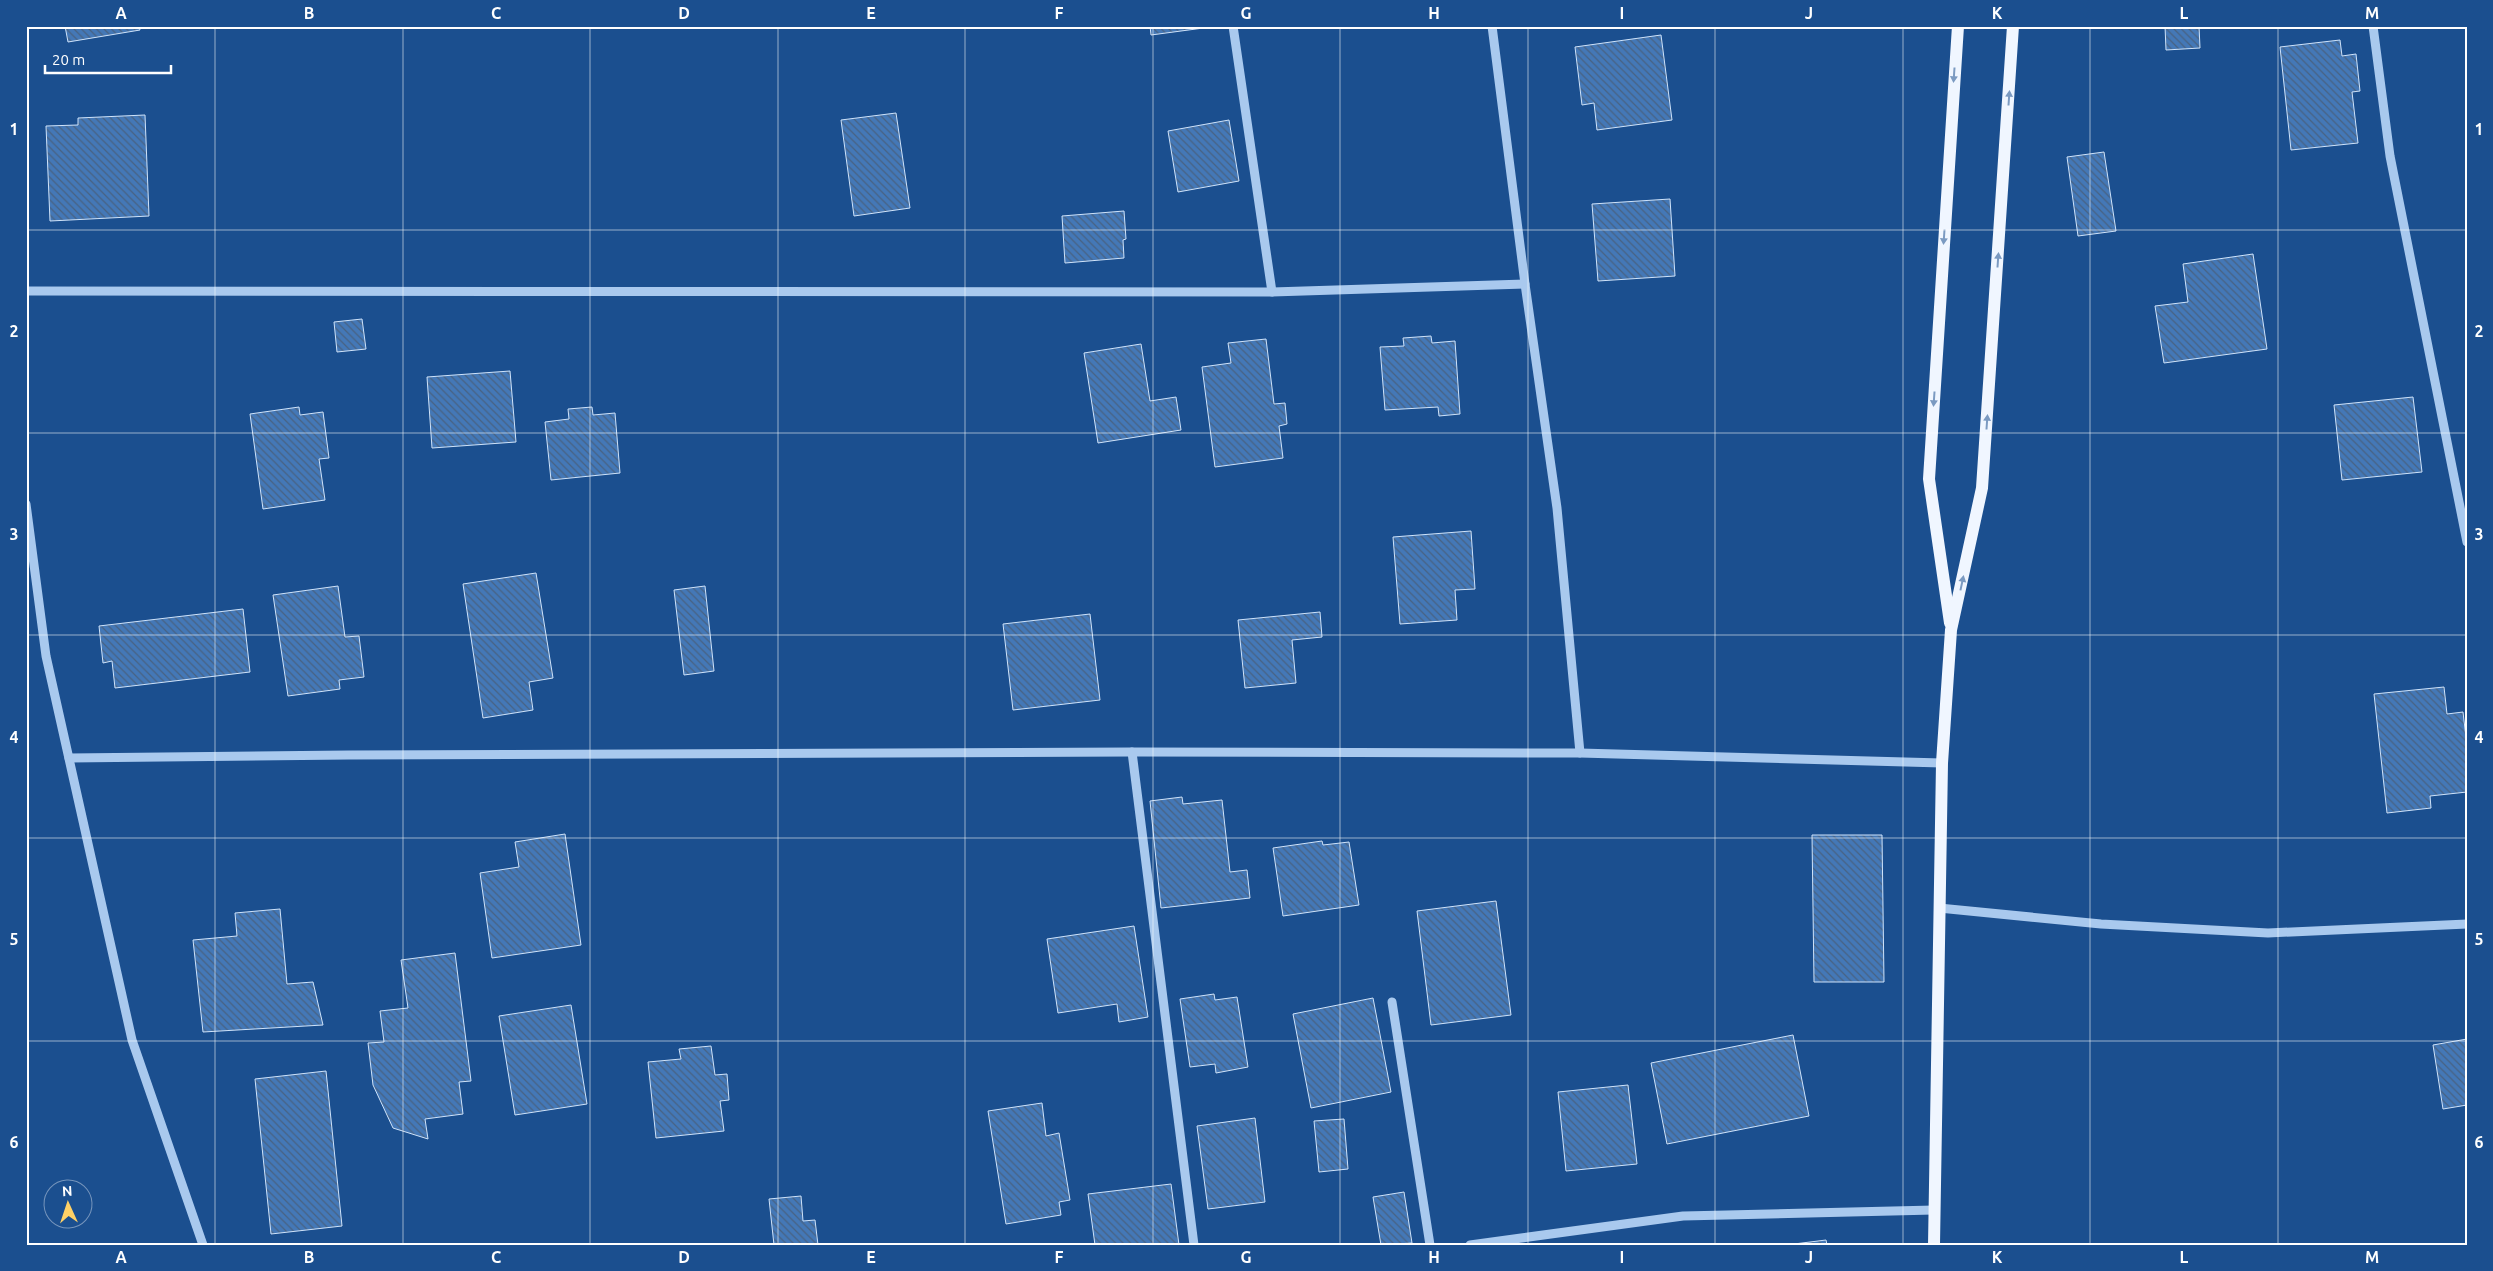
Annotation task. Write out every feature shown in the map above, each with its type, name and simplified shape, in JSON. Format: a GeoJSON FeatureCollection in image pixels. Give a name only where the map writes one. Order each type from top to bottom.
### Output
{"type":"FeatureCollection","features":[{"type":"Feature","properties":{"kind":"main road"},"geometry":{"type":"LineString","coordinates":[[1951,630],[1928,479],[1958,26]]}},
{"type":"Feature","properties":{"kind":"main road"},"geometry":{"type":"LineString","coordinates":[[1934,1245],[1942,762],[1951,630],[1982,488],[2013,26]]}},
{"type":"Feature","properties":{"kind":"street"},"geometry":{"type":"LineString","coordinates":[[1233,26],[1272,292]]}},
{"type":"Feature","properties":{"kind":"street"},"geometry":{"type":"LineString","coordinates":[[1492,26],[1525,284],[1557,508],[1580,754]]}},
{"type":"Feature","properties":{"kind":"street"},"geometry":{"type":"LineString","coordinates":[[2373,26],[2390,156],[2467,542]]}},
{"type":"Feature","properties":{"kind":"street"},"geometry":{"type":"LineString","coordinates":[[26,291],[1272,292],[1525,284]]}},
{"type":"Feature","properties":{"kind":"street"},"geometry":{"type":"LineString","coordinates":[[26,504],[46,656],[132,1040],[203,1245]]}},
{"type":"Feature","properties":{"kind":"street"},"geometry":{"type":"LineString","coordinates":[[1132,752],[1194,1245]]}},
{"type":"Feature","properties":{"kind":"street"},"geometry":{"type":"LineString","coordinates":[[69,758],[1132,752],[1580,754],[1942,762]]}},
{"type":"Feature","properties":{"kind":"street"},"geometry":{"type":"LineString","coordinates":[[1939,908],[2102,924],[2268,933],[2467,924]]}},
{"type":"Feature","properties":{"kind":"street"},"geometry":{"type":"LineString","coordinates":[[1392,1002],[1430,1245]]}},
{"type":"Feature","properties":{"kind":"street"},"geometry":{"type":"LineString","coordinates":[[1470,1245],[1683,1216],[1934,1210]]}},
{"type":"Feature","properties":{"kind":"building"},"geometry":{"type":"Polygon","coordinates":[[[65,26],[139,26],[140,30],[68,42],[65,26]]]}},
{"type":"Feature","properties":{"kind":"building"},"geometry":{"type":"Polygon","coordinates":[[[1150,26],[1211,26],[1211,27],[1151,35],[1150,26]]]}},
{"type":"Feature","properties":{"kind":"building"},"geometry":{"type":"Polygon","coordinates":[[[2165,26],[2199,26],[2200,48],[2166,50],[2165,26]]]}},
{"type":"Feature","properties":{"kind":"building"},"geometry":{"type":"Polygon","coordinates":[[[1661,35],[1672,120],[1597,130],[1594,103],[1582,105],[1575,47],[1661,35]]]}},
{"type":"Feature","properties":{"kind":"building"},"geometry":{"type":"Polygon","coordinates":[[[2340,40],[2342,56],[2356,54],[2360,91],[2352,92],[2358,143],[2291,150],[2280,47],[2340,40]]]}},
{"type":"Feature","properties":{"kind":"building"},"geometry":{"type":"Polygon","coordinates":[[[896,113],[910,208],[854,216],[841,120],[896,113]]]}},
{"type":"Feature","properties":{"kind":"building"},"geometry":{"type":"Polygon","coordinates":[[[145,115],[149,216],[50,221],[46,126],[78,125],[78,118],[145,115]]]}},
{"type":"Feature","properties":{"kind":"building"},"geometry":{"type":"Polygon","coordinates":[[[1229,120],[1239,181],[1178,192],[1168,131],[1229,120]]]}},
{"type":"Feature","properties":{"kind":"building"},"geometry":{"type":"Polygon","coordinates":[[[2104,152],[2116,231],[2078,236],[2067,157],[2104,152]]]}},
{"type":"Feature","properties":{"kind":"building"},"geometry":{"type":"Polygon","coordinates":[[[1670,199],[1675,276],[1598,281],[1592,204],[1670,199]]]}},
{"type":"Feature","properties":{"kind":"building"},"geometry":{"type":"Polygon","coordinates":[[[1124,211],[1126,239],[1123,240],[1124,258],[1065,263],[1062,216],[1124,211]]]}},
{"type":"Feature","properties":{"kind":"building"},"geometry":{"type":"Polygon","coordinates":[[[2253,254],[2267,349],[2164,363],[2155,306],[2188,302],[2183,264],[2253,254]]]}},
{"type":"Feature","properties":{"kind":"building"},"geometry":{"type":"Polygon","coordinates":[[[362,319],[366,349],[337,352],[334,322],[362,319]]]}},
{"type":"Feature","properties":{"kind":"building"},"geometry":{"type":"Polygon","coordinates":[[[1431,336],[1432,343],[1455,341],[1460,414],[1439,416],[1438,407],[1385,410],[1380,347],[1404,346],[1403,338],[1431,336]]]}},
{"type":"Feature","properties":{"kind":"building"},"geometry":{"type":"Polygon","coordinates":[[[1266,339],[1274,404],[1285,403],[1287,424],[1279,426],[1283,458],[1215,467],[1202,367],[1231,363],[1228,343],[1266,339]]]}},
{"type":"Feature","properties":{"kind":"building"},"geometry":{"type":"Polygon","coordinates":[[[1141,344],[1150,401],[1176,397],[1181,430],[1098,443],[1084,353],[1141,344]]]}},
{"type":"Feature","properties":{"kind":"building"},"geometry":{"type":"Polygon","coordinates":[[[510,371],[516,442],[432,448],[427,377],[510,371]]]}},
{"type":"Feature","properties":{"kind":"building"},"geometry":{"type":"Polygon","coordinates":[[[2413,397],[2422,472],[2342,480],[2334,405],[2413,397]]]}},
{"type":"Feature","properties":{"kind":"building"},"geometry":{"type":"Polygon","coordinates":[[[299,407],[300,415],[323,412],[329,458],[319,459],[325,500],[263,509],[250,414],[299,407]]]}},
{"type":"Feature","properties":{"kind":"building"},"geometry":{"type":"Polygon","coordinates":[[[592,407],[593,415],[615,413],[620,473],[551,480],[545,422],[569,419],[568,409],[592,407]]]}},
{"type":"Feature","properties":{"kind":"building"},"geometry":{"type":"Polygon","coordinates":[[[1471,531],[1475,589],[1455,590],[1457,620],[1400,624],[1393,537],[1471,531]]]}},
{"type":"Feature","properties":{"kind":"building"},"geometry":{"type":"Polygon","coordinates":[[[536,573],[553,678],[529,682],[533,710],[483,718],[463,584],[536,573]]]}},
{"type":"Feature","properties":{"kind":"building"},"geometry":{"type":"Polygon","coordinates":[[[338,586],[345,637],[359,636],[364,677],[339,680],[340,689],[288,696],[273,595],[338,586]]]}},
{"type":"Feature","properties":{"kind":"building"},"geometry":{"type":"Polygon","coordinates":[[[705,586],[714,671],[684,675],[674,590],[705,586]]]}},
{"type":"Feature","properties":{"kind":"building"},"geometry":{"type":"Polygon","coordinates":[[[243,609],[250,672],[115,688],[112,661],[103,663],[99,626],[243,609]]]}},
{"type":"Feature","properties":{"kind":"building"},"geometry":{"type":"Polygon","coordinates":[[[1320,612],[1322,637],[1292,640],[1296,683],[1245,688],[1238,620],[1320,612]]]}},
{"type":"Feature","properties":{"kind":"building"},"geometry":{"type":"Polygon","coordinates":[[[1090,614],[1100,700],[1013,710],[1003,624],[1090,614]]]}},
{"type":"Feature","properties":{"kind":"building"},"geometry":{"type":"Polygon","coordinates":[[[2444,687],[2447,714],[2463,712],[2467,746],[2467,792],[2430,796],[2431,808],[2387,813],[2374,694],[2444,687]]]}},
{"type":"Feature","properties":{"kind":"building"},"geometry":{"type":"Polygon","coordinates":[[[1182,797],[1183,804],[1222,800],[1230,872],[1247,870],[1250,898],[1161,908],[1150,801],[1182,797]]]}},
{"type":"Feature","properties":{"kind":"building"},"geometry":{"type":"Polygon","coordinates":[[[565,834],[581,945],[492,958],[480,873],[519,867],[515,842],[565,834]]]}},
{"type":"Feature","properties":{"kind":"building"},"geometry":{"type":"Polygon","coordinates":[[[1812,835],[1882,835],[1884,982],[1814,982],[1812,835]]]}},
{"type":"Feature","properties":{"kind":"building"},"geometry":{"type":"Polygon","coordinates":[[[1322,841],[1323,845],[1349,842],[1359,905],[1283,916],[1273,848],[1322,841]]]}},
{"type":"Feature","properties":{"kind":"building"},"geometry":{"type":"Polygon","coordinates":[[[1496,901],[1511,1015],[1431,1025],[1417,911],[1496,901]]]}},
{"type":"Feature","properties":{"kind":"building"},"geometry":{"type":"Polygon","coordinates":[[[280,909],[287,984],[313,982],[323,1025],[203,1032],[193,940],[237,936],[235,913],[280,909]]]}},
{"type":"Feature","properties":{"kind":"building"},"geometry":{"type":"Polygon","coordinates":[[[1134,926],[1148,1017],[1119,1022],[1117,1004],[1058,1013],[1047,939],[1134,926]]]}},
{"type":"Feature","properties":{"kind":"building"},"geometry":{"type":"Polygon","coordinates":[[[455,953],[471,1081],[459,1082],[463,1114],[425,1119],[428,1139],[393,1128],[373,1085],[368,1043],[384,1042],[380,1011],[408,1008],[401,960],[455,953]]]}},
{"type":"Feature","properties":{"kind":"building"},"geometry":{"type":"Polygon","coordinates":[[[1214,994],[1215,1000],[1237,997],[1248,1067],[1216,1073],[1215,1064],[1190,1067],[1180,999],[1214,994]]]}},
{"type":"Feature","properties":{"kind":"building"},"geometry":{"type":"Polygon","coordinates":[[[1373,998],[1391,1092],[1311,1108],[1293,1014],[1373,998]]]}},
{"type":"Feature","properties":{"kind":"building"},"geometry":{"type":"Polygon","coordinates":[[[571,1005],[587,1104],[515,1115],[499,1016],[571,1005]]]}},
{"type":"Feature","properties":{"kind":"building"},"geometry":{"type":"Polygon","coordinates":[[[1793,1035],[1809,1116],[1667,1144],[1651,1063],[1793,1035]]]}},
{"type":"Feature","properties":{"kind":"building"},"geometry":{"type":"Polygon","coordinates":[[[2467,1039],[2467,1105],[2443,1109],[2433,1045],[2467,1039]]]}},
{"type":"Feature","properties":{"kind":"building"},"geometry":{"type":"Polygon","coordinates":[[[711,1046],[715,1075],[727,1074],[729,1100],[720,1101],[724,1131],[656,1138],[648,1062],[681,1059],[679,1049],[711,1046]]]}},
{"type":"Feature","properties":{"kind":"building"},"geometry":{"type":"Polygon","coordinates":[[[326,1071],[342,1226],[271,1234],[255,1079],[326,1071]]]}},
{"type":"Feature","properties":{"kind":"building"},"geometry":{"type":"Polygon","coordinates":[[[1628,1085],[1637,1164],[1566,1171],[1558,1092],[1628,1085]]]}},
{"type":"Feature","properties":{"kind":"building"},"geometry":{"type":"Polygon","coordinates":[[[1042,1103],[1046,1136],[1059,1133],[1070,1200],[1059,1202],[1061,1215],[1006,1224],[988,1111],[1042,1103]]]}},
{"type":"Feature","properties":{"kind":"building"},"geometry":{"type":"Polygon","coordinates":[[[1255,1118],[1265,1202],[1208,1209],[1197,1126],[1255,1118]]]}},
{"type":"Feature","properties":{"kind":"building"},"geometry":{"type":"Polygon","coordinates":[[[1344,1119],[1348,1169],[1319,1172],[1314,1121],[1344,1119]]]}},
{"type":"Feature","properties":{"kind":"building"},"geometry":{"type":"Polygon","coordinates":[[[1171,1184],[1179,1245],[1095,1245],[1088,1194],[1171,1184]]]}},
{"type":"Feature","properties":{"kind":"building"},"geometry":{"type":"Polygon","coordinates":[[[1404,1192],[1412,1243],[1381,1245],[1373,1197],[1404,1192]]]}},
{"type":"Feature","properties":{"kind":"building"},"geometry":{"type":"Polygon","coordinates":[[[801,1196],[803,1221],[815,1220],[818,1245],[774,1245],[769,1199],[801,1196]]]}},
{"type":"Feature","properties":{"kind":"building"},"geometry":{"type":"Polygon","coordinates":[[[1826,1240],[1827,1245],[1786,1245],[1826,1240]]]}}]}
